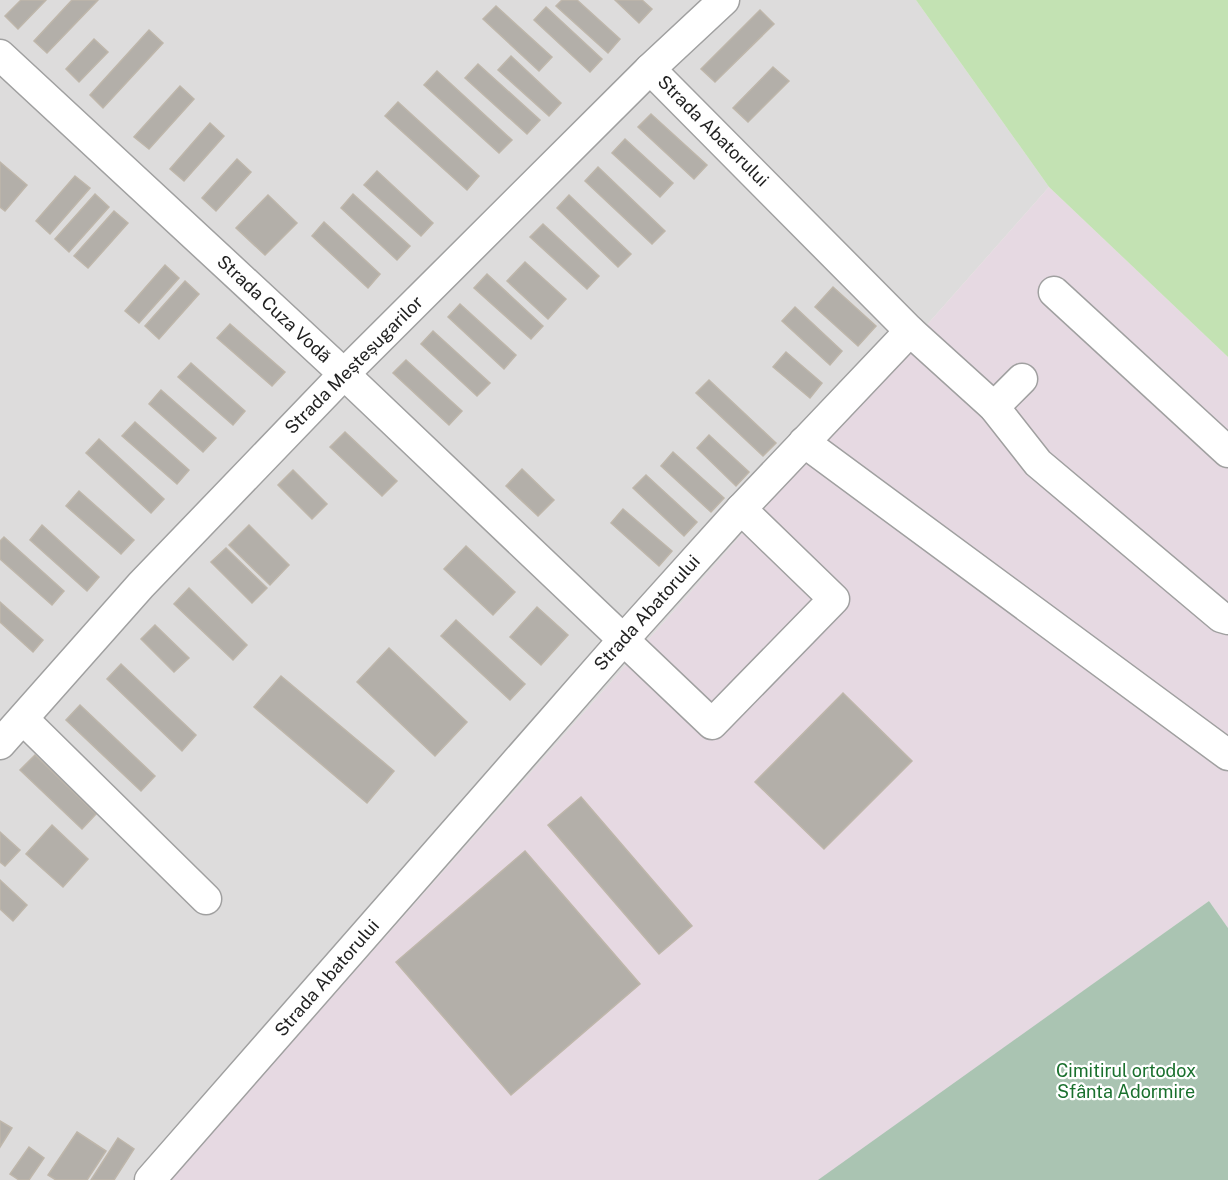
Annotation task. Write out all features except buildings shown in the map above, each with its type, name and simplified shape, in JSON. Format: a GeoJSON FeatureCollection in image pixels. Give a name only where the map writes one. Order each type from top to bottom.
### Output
{"type":"FeatureCollection","features":[{"type":"Feature","properties":{"kind":"street","name":"Strada Meșteșugarilor"},"geometry":{"type":"LineString","coordinates":[[0,744],[141,585],[344,374],[650,69],[724,0]]}},
{"type":"Feature","properties":{"kind":"street","name":"Strada Cuza Vodă"},"geometry":{"type":"LineString","coordinates":[[0,55],[344,374],[712,724],[834,599],[741,509]]}},
{"type":"Feature","properties":{"kind":"street","name":"Strada Abatorului"},"geometry":{"type":"LineString","coordinates":[[150,1180],[624,639],[741,509],[910,331],[650,69]]}},
{"type":"Feature","properties":{"kind":"street"},"geometry":{"type":"LineString","coordinates":[[1054,292],[1228,452]]}},
{"type":"Feature","properties":{"kind":"street"},"geometry":{"type":"LineString","coordinates":[[910,331],[994,407],[1038,463],[1221,617],[1228,619]]}},
{"type":"Feature","properties":{"kind":"street"},"geometry":{"type":"LineString","coordinates":[[994,407],[1022,379]]}},
{"type":"Feature","properties":{"kind":"street"},"geometry":{"type":"LineString","coordinates":[[804,442],[1228,755]]}},
{"type":"Feature","properties":{"kind":"street"},"geometry":{"type":"LineString","coordinates":[[24,719],[206,899]]}},
{"type":"Feature","properties":{"kind":"shaded area"},"geometry":{"type":"Polygon","coordinates":[[[0,0],[916,0],[1049,187],[170,1180],[0,1180],[0,0]]]}},
{"type":"Feature","properties":{"kind":"shaded area"},"geometry":{"type":"Polygon","coordinates":[[[1049,187],[1228,357],[1228,928],[1209,901],[820,1180],[170,1180],[1049,187]]]}},
{"type":"Feature","properties":{"kind":"green space"},"geometry":{"type":"Polygon","coordinates":[[[916,0],[1228,0],[1228,357],[1049,187],[916,0]]]}},
{"type":"Feature","properties":{"kind":"green space","name":"Cimitirul ortodox Sfânta Adormire"},"geometry":{"type":"Polygon","coordinates":[[[1209,901],[1228,928],[1228,1180],[818,1180],[1209,901]]]}}]}
